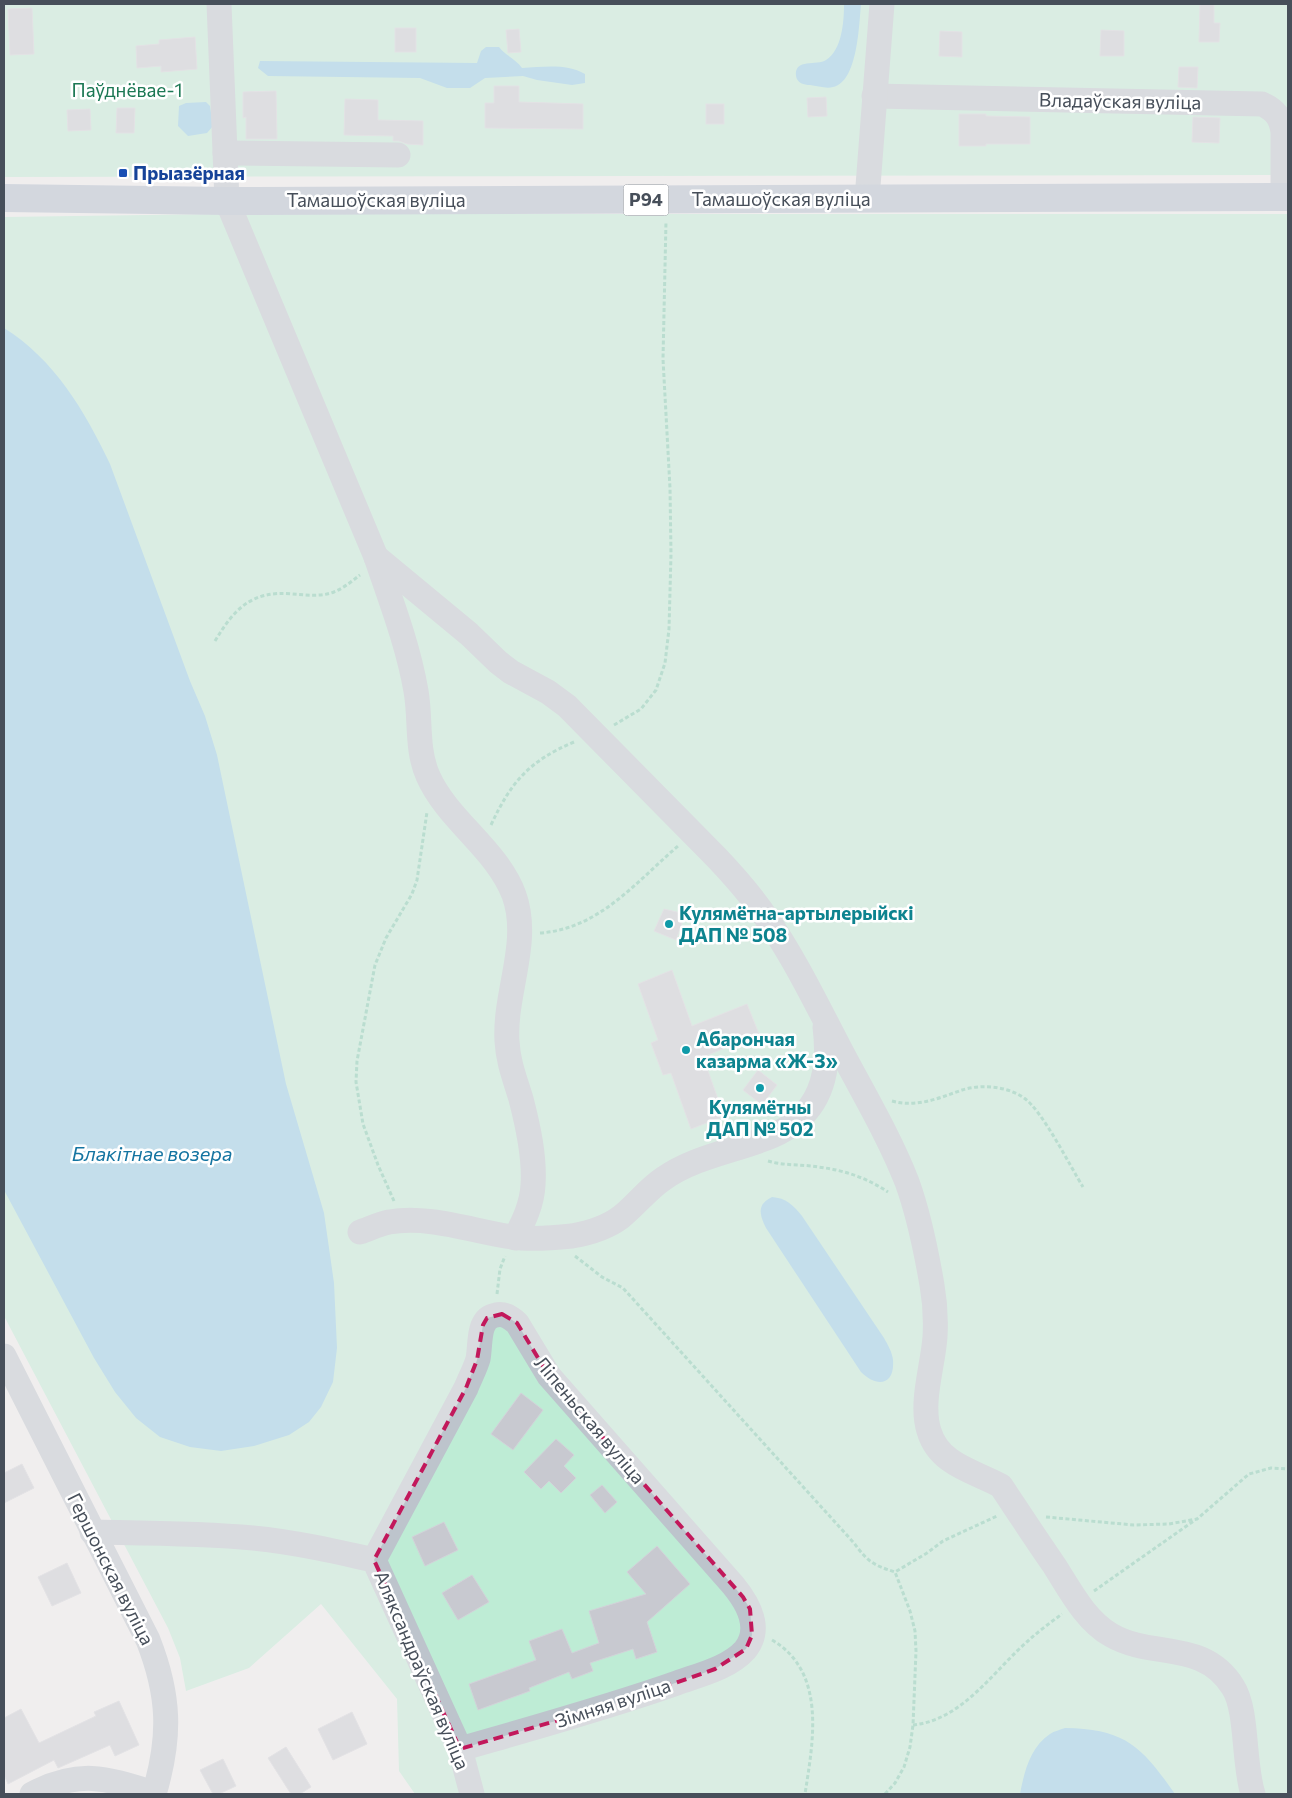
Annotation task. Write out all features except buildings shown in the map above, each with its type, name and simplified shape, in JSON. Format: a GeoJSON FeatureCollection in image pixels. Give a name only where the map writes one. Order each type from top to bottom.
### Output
{"type":"FeatureCollection","features":[{"type":"Feature","properties":{"kind":"main road","name":"Тамашоўская вуліца"},"geometry":{"type":"LineString","coordinates":[[4,198],[227,201],[1286,197]]}},
{"type":"Feature","properties":{"kind":"street"},"geometry":{"type":"LineString","coordinates":[[219,4],[227,201],[376,557],[395,612],[411,670],[416,692],[422,759],[428,776],[436,791],[500,871],[514,895],[520,931],[507,1014],[508,1060],[524,1111],[530,1143],[533,1185],[530,1204],[524,1222],[515,1238]]}},
{"type":"Feature","properties":{"kind":"street"},"geometry":{"type":"LineString","coordinates":[[868,199],[882,4]]}},
{"type":"Feature","properties":{"kind":"street","name":"Владаўская вуліца"},"geometry":{"type":"LineString","coordinates":[[874,96],[1262,104],[1278,114],[1282,123],[1286,197]]}},
{"type":"Feature","properties":{"kind":"street"},"geometry":{"type":"LineString","coordinates":[[225,153],[398,155]]}},
{"type":"Feature","properties":{"kind":"street"},"geometry":{"type":"LineString","coordinates":[[376,557],[468,634],[498,662],[511,672],[548,692],[567,706],[740,883],[764,914],[785,945],[893,1151],[907,1182],[917,1213],[932,1286],[935,1311],[935,1336],[926,1412],[928,1430],[935,1446],[958,1466],[1001,1486],[1078,1602],[1094,1622],[1111,1635],[1128,1643],[1192,1656],[1209,1662],[1224,1674],[1235,1689],[1240,1708],[1249,1782],[1253,1794]]}},
{"type":"Feature","properties":{"kind":"street"},"geometry":{"type":"LineString","coordinates":[[360,1232],[389,1222],[442,1223],[515,1238],[575,1235],[599,1229],[620,1217],[663,1179],[687,1165],[711,1155],[772,1136],[793,1124],[813,1102],[820,1090],[826,1070],[827,1046],[824,1018]]}},
{"type":"Feature","properties":{"kind":"street"},"geometry":{"type":"LineString","coordinates":[[374,1560],[466,1388],[477,1360],[483,1325],[487,1318],[498,1314]]}},
{"type":"Feature","properties":{"kind":"street","name":"Ліпеньская вуліца"},"geometry":{"type":"LineString","coordinates":[[498,1314],[510,1318],[517,1323],[549,1376],[743,1597],[750,1608],[752,1635]]}},
{"type":"Feature","properties":{"kind":"street","name":"Гершонская вуліца"},"geometry":{"type":"LineString","coordinates":[[4,1356],[148,1640],[160,1673],[166,1714],[166,1740],[154,1794]]}},
{"type":"Feature","properties":{"kind":"street","name":"Аляксандраўская вуліца"},"geometry":{"type":"LineString","coordinates":[[92,1532],[188,1534],[254,1538],[326,1549],[374,1560],[460,1749],[472,1794]]}},
{"type":"Feature","properties":{"kind":"street","name":"Зімняя вуліца"},"geometry":{"type":"LineString","coordinates":[[460,1749],[610,1706],[715,1669],[732,1660],[746,1649],[752,1635]]}},
{"type":"Feature","properties":{"kind":"street"},"geometry":{"type":"LineString","coordinates":[[32,1794],[49,1785],[69,1779],[88,1778],[104,1779],[154,1794]]}},
{"type":"Feature","properties":{"kind":"path"},"geometry":{"type":"LineString","coordinates":[[481,846],[513,786],[533,763],[557,749],[621,722],[641,709],[656,690],[664,663],[669,629],[671,554],[670,488],[663,360],[666,200]]}},
{"type":"Feature","properties":{"kind":"path"},"geometry":{"type":"LineString","coordinates":[[215,641],[225,624],[238,608],[252,599],[285,593],[319,596],[334,593],[361,575],[376,557]]}},
{"type":"Feature","properties":{"kind":"path"},"geometry":{"type":"LineString","coordinates":[[403,1222],[378,1166],[363,1124],[356,1082],[357,1061],[375,965],[386,938],[404,909],[414,887],[419,867],[424,822],[436,791]]}},
{"type":"Feature","properties":{"kind":"path"},"geometry":{"type":"LineString","coordinates":[[520,931],[553,932],[572,927],[591,918],[615,903],[692,833]]}},
{"type":"Feature","properties":{"kind":"path"},"geometry":{"type":"LineString","coordinates":[[885,1099],[918,1103],[939,1099],[964,1089],[986,1086],[1007,1090],[1025,1098],[1039,1115],[1083,1187]]}},
{"type":"Feature","properties":{"kind":"path"},"geometry":{"type":"LineString","coordinates":[[746,1144],[752,1153],[770,1162],[820,1167],[857,1176],[881,1187],[917,1213]]}},
{"type":"Feature","properties":{"kind":"path"},"geometry":{"type":"LineString","coordinates":[[498,1314],[500,1269],[515,1238]]}},
{"type":"Feature","properties":{"kind":"path"},"geometry":{"type":"LineString","coordinates":[[544,1238],[563,1247],[602,1276],[623,1288],[854,1544],[866,1560],[881,1568],[895,1572],[943,1541],[1016,1509],[1052,1518],[1134,1525],[1169,1524],[1197,1519]]}},
{"type":"Feature","properties":{"kind":"path"},"geometry":{"type":"LineString","coordinates":[[913,1725],[924,1724],[937,1719],[958,1706],[1029,1640],[1078,1602],[1197,1519],[1249,1474],[1271,1468],[1288,1469]]}},
{"type":"Feature","properties":{"kind":"path"},"geometry":{"type":"LineString","coordinates":[[885,1794],[895,1783],[904,1767],[910,1747],[913,1725],[915,1631],[900,1582],[895,1572]]}},
{"type":"Feature","properties":{"kind":"path"},"geometry":{"type":"LineString","coordinates":[[752,1635],[772,1640],[784,1647],[796,1660],[805,1676],[811,1696],[813,1716],[812,1742],[805,1794]]}},
{"type":"Feature","properties":{"kind":"highlighted area"},"geometry":{"type":"Polygon","coordinates":[[[502,1314],[517,1323],[549,1376],[743,1597],[750,1609],[752,1635],[746,1649],[715,1669],[627,1700],[460,1749],[374,1560],[466,1388],[477,1360],[483,1325],[487,1318],[502,1314]]]}},
{"type":"Feature","properties":{"kind":"green space","name":"Паўднёвае-1"},"geometry":{"type":"Polygon","coordinates":[[[4,4],[1288,4],[1288,175],[4,177],[4,4]]]}},
{"type":"Feature","properties":{"kind":"green space"},"geometry":{"type":"Polygon","coordinates":[[[217,214],[1288,214],[1288,1794],[415,1794],[399,1771],[397,1699],[321,1604],[249,1668],[186,1691],[180,1658],[168,1628],[4,1316],[4,217],[217,214]]]}},
{"type":"Feature","properties":{"kind":"water"},"geometry":{"type":"Polygon","coordinates":[[[844,4],[861,4],[856,51],[848,75],[841,83],[831,88],[801,83],[796,76],[796,70],[799,67],[822,62],[836,50],[843,27],[844,4]]]}},
{"type":"Feature","properties":{"kind":"water"},"geometry":{"type":"Polygon","coordinates":[[[486,47],[499,47],[522,68],[554,66],[570,68],[585,74],[585,83],[572,85],[523,76],[485,78],[470,88],[447,88],[420,78],[268,76],[258,68],[260,61],[477,63],[481,51],[486,47]]]}},
{"type":"Feature","properties":{"kind":"water"},"geometry":{"type":"Polygon","coordinates":[[[206,102],[210,106],[213,126],[207,133],[188,136],[178,126],[179,106],[186,103],[206,102]]]}},
{"type":"Feature","properties":{"kind":"water","name":"Блакітнае возера"},"geometry":{"type":"Polygon","coordinates":[[[4,328],[38,355],[53,371],[79,406],[100,444],[110,464],[190,681],[205,716],[217,755],[286,1084],[324,1213],[334,1283],[337,1348],[333,1382],[321,1407],[309,1422],[289,1435],[254,1446],[221,1451],[190,1447],[160,1437],[136,1418],[115,1392],[94,1358],[4,1190],[4,328]]]}},
{"type":"Feature","properties":{"kind":"water"},"geometry":{"type":"Polygon","coordinates":[[[772,1197],[789,1203],[802,1216],[884,1338],[891,1351],[893,1360],[893,1368],[888,1379],[879,1382],[861,1372],[766,1228],[761,1210],[764,1203],[772,1197]]]}},
{"type":"Feature","properties":{"kind":"water"},"geometry":{"type":"Polygon","coordinates":[[[1065,1728],[1103,1732],[1118,1737],[1130,1744],[1152,1764],[1175,1794],[1020,1794],[1026,1769],[1037,1746],[1052,1733],[1065,1728]]]}},
{"type":"Feature","properties":{"kind":"place","name":"Прыазёрная"},"geometry":{"type":"Point","coordinates":[123,173]}},
{"type":"Feature","properties":{"kind":"place","name":"Кулямётна-артылерыйскі ДАП № 508"},"geometry":{"type":"Point","coordinates":[669,924]}},
{"type":"Feature","properties":{"kind":"place","name":"Абарончая казарма «Ж-З»"},"geometry":{"type":"Point","coordinates":[686,1050]}},
{"type":"Feature","properties":{"kind":"place","name":"Кулямётны ДАП № 502"},"geometry":{"type":"Point","coordinates":[760,1088]}}]}
